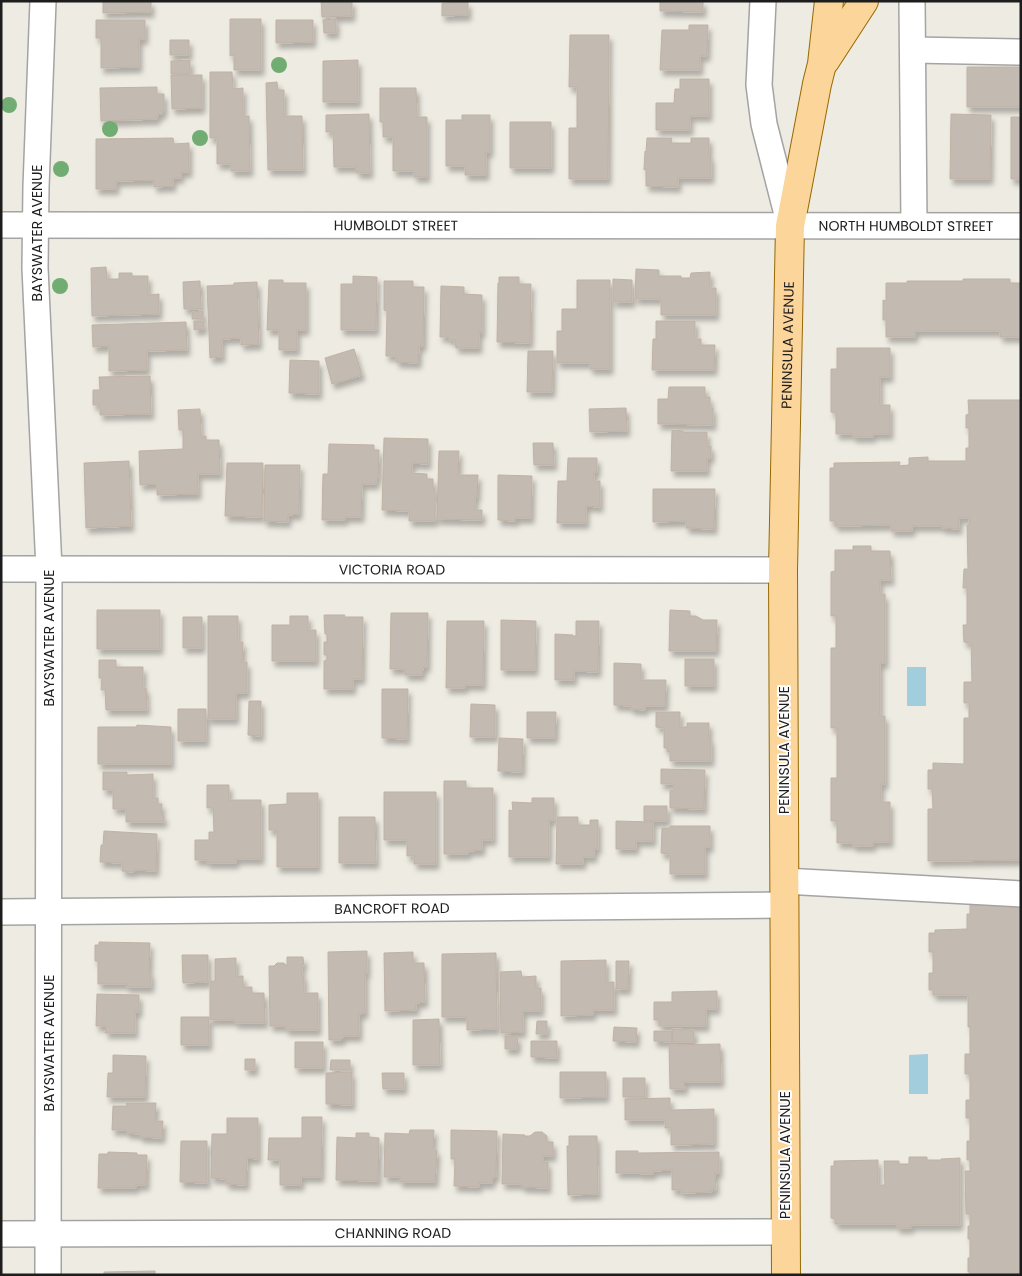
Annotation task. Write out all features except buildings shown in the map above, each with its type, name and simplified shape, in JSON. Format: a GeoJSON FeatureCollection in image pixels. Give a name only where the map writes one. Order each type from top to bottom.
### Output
{"type":"FeatureCollection","features":[{"type":"Feature","properties":{"kind":"main road","name":"PENINSULA AVENUE"},"geometry":{"type":"LineString","coordinates":[[786,1275],[783,570],[790,226],[822,64],[829,1]]}},
{"type":"Feature","properties":{"kind":"main road"},"geometry":{"type":"LineString","coordinates":[[822,64],[864,1]]}},
{"type":"Feature","properties":{"kind":"street","name":"BAYSWATER AVENUE"},"geometry":{"type":"LineString","coordinates":[[43,1],[36,268],[49,569],[48,1275]]}},
{"type":"Feature","properties":{"kind":"street","name":"PENINSULA AVENUE"},"geometry":{"type":"LineString","coordinates":[[763,1],[759,85],[764,124],[790,226]]}},
{"type":"Feature","properties":{"kind":"street"},"geometry":{"type":"LineString","coordinates":[[912,1],[914,225]]}},
{"type":"Feature","properties":{"kind":"street"},"geometry":{"type":"LineString","coordinates":[[913,50],[1021,52]]}},
{"type":"Feature","properties":{"kind":"street","name":"HUMBOLDT STREET"},"geometry":{"type":"LineString","coordinates":[[1,225],[790,226]]}},
{"type":"Feature","properties":{"kind":"street","name":"NORTH HUMBOLDT STREET"},"geometry":{"type":"LineString","coordinates":[[790,226],[1021,226]]}},
{"type":"Feature","properties":{"kind":"street","name":"VICTORIA ROAD"},"geometry":{"type":"LineString","coordinates":[[1,569],[783,570]]}},
{"type":"Feature","properties":{"kind":"street","name":"BANCROFT ROAD"},"geometry":{"type":"LineString","coordinates":[[1,912],[784,893],[1021,894]]}},
{"type":"Feature","properties":{"kind":"street","name":"CHANNING ROAD"},"geometry":{"type":"LineString","coordinates":[[1,1234],[786,1232]]}},
{"type":"Feature","properties":{"kind":"water"},"geometry":{"type":"Polygon","coordinates":[[[907,667],[926,667],[926,706],[907,706],[907,667]]]}},
{"type":"Feature","properties":{"kind":"water"},"geometry":{"type":"Polygon","coordinates":[[[928,1054],[928,1094],[909,1094],[909,1055],[928,1054]]]}}]}
